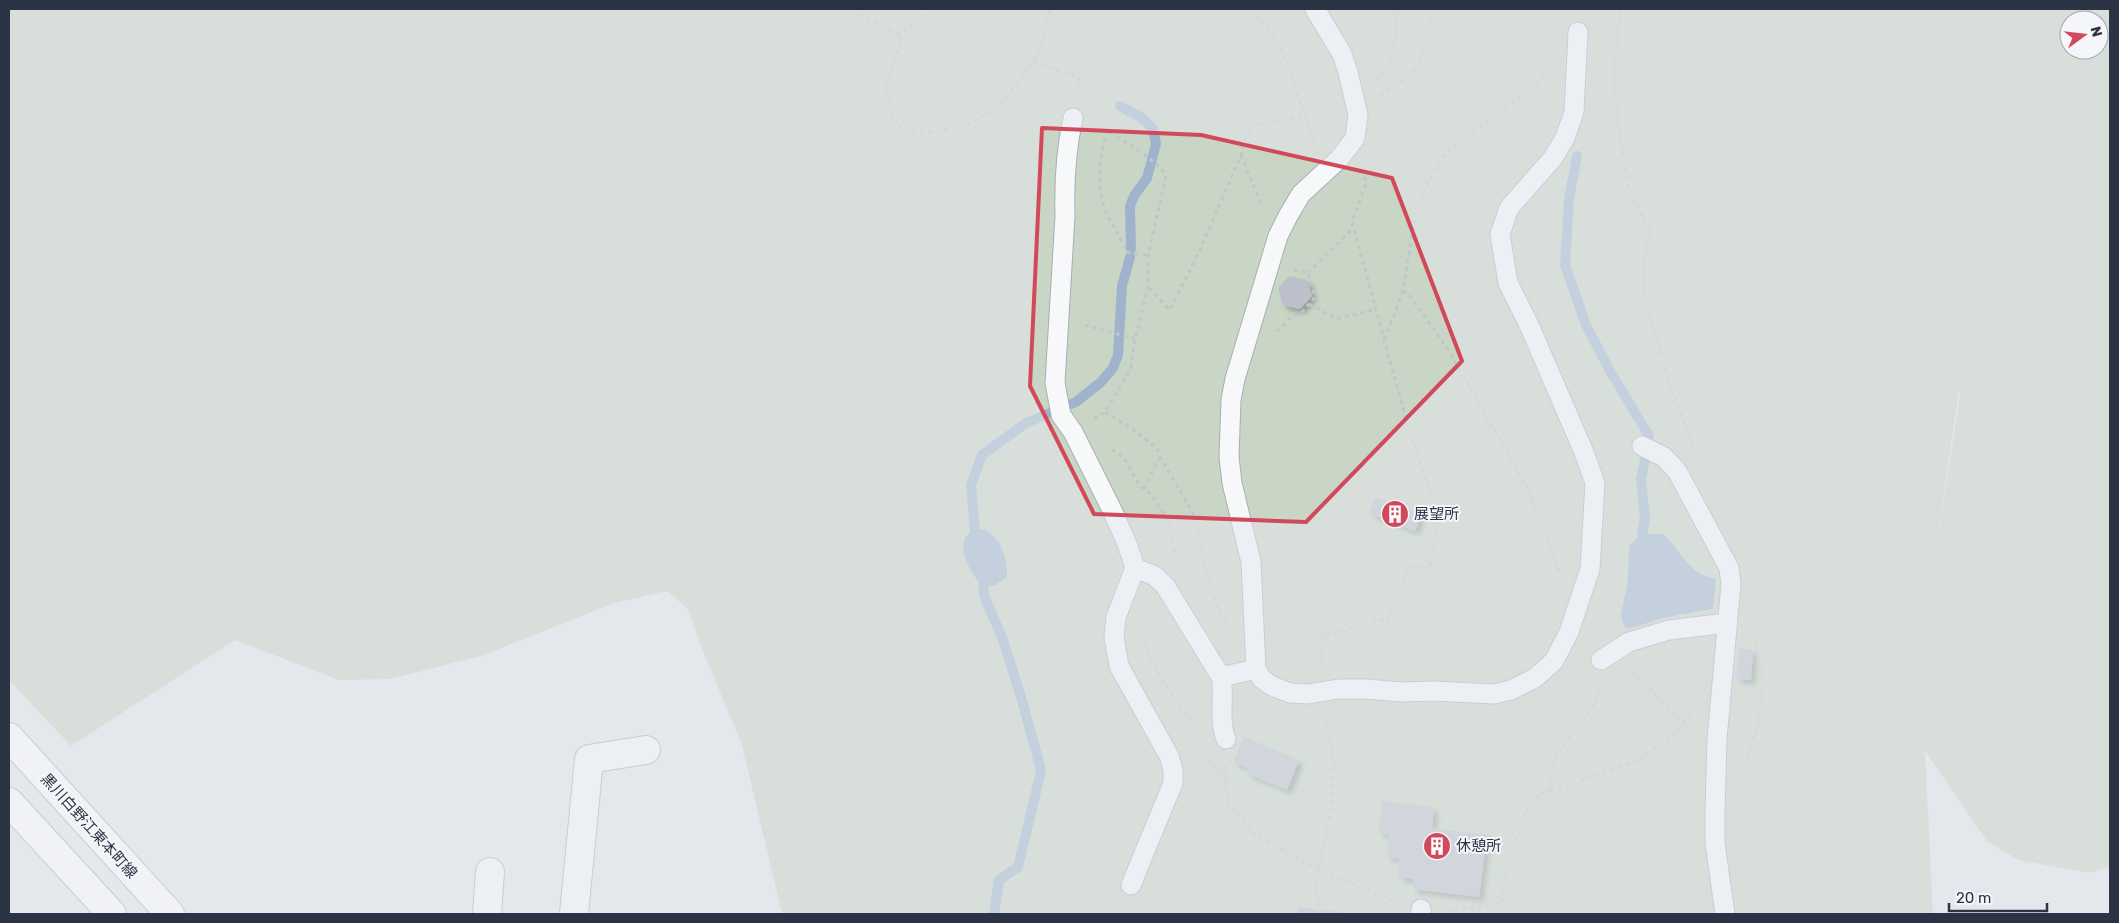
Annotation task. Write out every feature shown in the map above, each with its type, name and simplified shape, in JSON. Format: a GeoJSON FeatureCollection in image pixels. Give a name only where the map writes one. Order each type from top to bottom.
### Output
{"type":"FeatureCollection","features":[{"type":"Feature","properties":{"kind":"main road","name":"黒川白野江東本町線"},"geometry":{"type":"LineString","coordinates":[[9,737],[170,914]]}},
{"type":"Feature","properties":{"kind":"main road"},"geometry":{"type":"LineString","coordinates":[[9,802],[112,914]]}},
{"type":"Feature","properties":{"kind":"street"},"geometry":{"type":"LineString","coordinates":[[574,914],[589,759],[646,750]]}},
{"type":"Feature","properties":{"kind":"street"},"geometry":{"type":"LineString","coordinates":[[487,914],[490,872]]}},
{"type":"Feature","properties":{"kind":"lane"},"geometry":{"type":"LineString","coordinates":[[1316,9],[1342,54],[1357,107],[1358,115],[1355,138],[1339,159],[1301,194],[1277,238],[1235,379],[1231,400],[1229,457],[1232,482],[1251,562],[1256,661],[1262,679],[1272,686],[1290,693],[1308,694],[1367,689],[1400,692],[1433,691],[1494,694],[1511,690],[1535,678],[1554,661],[1572,625],[1590,569],[1595,483],[1583,450],[1529,325],[1508,283],[1500,234],[1509,208],[1553,158],[1565,138],[1574,112],[1578,32]]}},
{"type":"Feature","properties":{"kind":"lane"},"geometry":{"type":"LineString","coordinates":[[1074,118],[1069,136],[1064,196],[1065,216],[1055,383],[1066,422],[1128,546],[1135,568],[1116,617],[1115,652],[1119,666],[1168,756],[1173,770],[1173,783],[1131,885]]}},
{"type":"Feature","properties":{"kind":"lane"},"geometry":{"type":"LineString","coordinates":[[1642,446],[1664,457],[1677,471],[1729,568],[1731,584],[1717,739],[1714,812],[1715,843],[1725,914]]}},
{"type":"Feature","properties":{"kind":"lane"},"geometry":{"type":"LineString","coordinates":[[1135,568],[1155,576],[1166,587],[1221,677],[1223,686],[1222,723],[1226,739]]}},
{"type":"Feature","properties":{"kind":"lane"},"geometry":{"type":"LineString","coordinates":[[1601,660],[1629,642],[1669,630],[1727,622]]}},
{"type":"Feature","properties":{"kind":"lane"},"geometry":{"type":"LineString","coordinates":[[1221,677],[1256,661]]}},
{"type":"Feature","properties":{"kind":"path"},"geometry":{"type":"LineString","coordinates":[[854,9],[862,16],[900,35]]}},
{"type":"Feature","properties":{"kind":"path"},"geometry":{"type":"LineString","coordinates":[[900,35],[931,9]]}},
{"type":"Feature","properties":{"kind":"path"},"geometry":{"type":"LineString","coordinates":[[900,35],[900,45],[889,71],[887,86],[896,123],[901,130],[909,134],[928,133],[967,125],[997,109],[1033,63],[1042,41],[1050,9]]}},
{"type":"Feature","properties":{"kind":"path"},"geometry":{"type":"LineString","coordinates":[[1252,9],[1279,47],[1306,116],[1311,134],[1327,169]]}},
{"type":"Feature","properties":{"kind":"path"},"geometry":{"type":"LineString","coordinates":[[1357,107],[1389,66],[1396,26],[1394,9]]}},
{"type":"Feature","properties":{"kind":"path"},"geometry":{"type":"LineString","coordinates":[[1357,107],[1370,102],[1409,76],[1418,65],[1434,9]]}},
{"type":"Feature","properties":{"kind":"path"},"geometry":{"type":"LineString","coordinates":[[1384,339],[1402,290],[1415,216],[1426,187],[1440,159],[1469,134],[1534,87],[1547,73],[1570,36],[1578,32]]}},
{"type":"Feature","properties":{"kind":"path"},"geometry":{"type":"LineString","coordinates":[[1033,63],[1079,77],[1074,118],[1107,131],[1155,164],[1166,176],[1148,256],[1148,287],[1135,339],[1131,368],[1106,412],[1101,416],[1066,422]]}},
{"type":"Feature","properties":{"kind":"path"},"geometry":{"type":"LineString","coordinates":[[1148,287],[1170,310],[1199,252],[1241,155],[1246,135],[1253,125],[1306,116]]}},
{"type":"Feature","properties":{"kind":"path"},"geometry":{"type":"LineString","coordinates":[[1107,131],[1100,158],[1101,190],[1106,213],[1121,236],[1126,252],[1148,256]]}},
{"type":"Feature","properties":{"kind":"path"},"geometry":{"type":"LineString","coordinates":[[1318,914],[1319,907],[1315,887],[1331,809],[1334,762],[1322,692],[1323,636],[1388,618],[1408,567],[1430,568],[1438,518],[1409,430],[1353,228],[1352,222],[1366,183],[1355,138]]}},
{"type":"Feature","properties":{"kind":"path"},"geometry":{"type":"LineString","coordinates":[[1241,155],[1272,232],[1277,238]]}},
{"type":"Feature","properties":{"kind":"path"},"geometry":{"type":"LineString","coordinates":[[1308,274],[1353,228]]}},
{"type":"Feature","properties":{"kind":"path"},"geometry":{"type":"LineString","coordinates":[[1270,264],[1308,274]]}},
{"type":"Feature","properties":{"kind":"path"},"geometry":{"type":"LineString","coordinates":[[1292,316],[1300,313],[1315,297],[1308,274]]}},
{"type":"Feature","properties":{"kind":"path"},"geometry":{"type":"LineString","coordinates":[[1402,290],[1409,295],[1446,348],[1527,487],[1568,597],[1581,596]]}},
{"type":"Feature","properties":{"kind":"path"},"geometry":{"type":"LineString","coordinates":[[1309,304],[1337,319],[1376,309]]}},
{"type":"Feature","properties":{"kind":"path"},"geometry":{"type":"LineString","coordinates":[[1059,318],[1135,339]]}},
{"type":"Feature","properties":{"kind":"path"},"geometry":{"type":"LineString","coordinates":[[1106,412],[1157,448],[1194,515],[1210,583],[1220,612],[1234,634],[1256,661]]}},
{"type":"Feature","properties":{"kind":"path"},"geometry":{"type":"LineString","coordinates":[[1066,422],[1089,442],[1116,451],[1125,460],[1140,486],[1150,493],[1166,518],[1178,566]]}},
{"type":"Feature","properties":{"kind":"path"},"geometry":{"type":"LineString","coordinates":[[1144,489],[1157,462],[1161,458]]}},
{"type":"Feature","properties":{"kind":"path"},"geometry":{"type":"LineString","coordinates":[[1550,791],[1556,760],[1570,735],[1599,696],[1604,668],[1601,660]]}},
{"type":"Feature","properties":{"kind":"path"},"geometry":{"type":"LineString","coordinates":[[1630,667],[1684,724]]}},
{"type":"Feature","properties":{"kind":"path"},"geometry":{"type":"LineString","coordinates":[[1319,870],[1421,912],[1434,913],[1502,903],[1505,874],[1529,803],[1550,791],[1636,761],[1673,736],[1705,697],[1722,690]]}},
{"type":"Feature","properties":{"kind":"highlighted area"},"geometry":{"type":"Polygon","coordinates":[[[1042,128],[1201,135],[1392,178],[1462,361],[1306,522],[1094,514],[1030,386],[1042,128]]]}},
{"type":"Feature","properties":{"kind":"green space"},"geometry":{"type":"Polygon","coordinates":[[[9,9],[2110,9],[2110,867],[2088,873],[2018,860],[1987,841],[1925,751],[1933,914],[782,914],[742,745],[702,649],[688,609],[667,591],[614,603],[481,656],[390,679],[339,680],[235,640],[71,746],[9,680],[9,9]],[[1959,390],[1935,557],[1960,395],[1959,390]]]}},
{"type":"Feature","properties":{"kind":"water"},"geometry":{"type":"Polygon","coordinates":[[[984,529],[995,538],[1002,549],[1005,556],[1007,577],[995,585],[983,588],[966,560],[963,543],[966,536],[972,531],[984,529]]]}},
{"type":"Feature","properties":{"kind":"water"},"geometry":{"type":"Polygon","coordinates":[[[1650,534],[1663,534],[1691,567],[1706,576],[1716,579],[1713,609],[1667,617],[1628,629],[1623,625],[1621,615],[1628,579],[1629,546],[1638,537],[1650,534]]]}},
{"type":"Feature","properties":{"kind":"building"},"geometry":{"type":"Polygon","coordinates":[[[1289,276],[1307,280],[1312,296],[1300,309],[1283,305],[1278,288],[1289,276]]]}},
{"type":"Feature","properties":{"kind":"building","name":"展望所"},"geometry":{"type":"Polygon","coordinates":[[[1376,497],[1421,514],[1415,531],[1369,513],[1376,497]]]}},
{"type":"Feature","properties":{"kind":"building"},"geometry":{"type":"Polygon","coordinates":[[[1739,648],[1753,650],[1751,680],[1736,679],[1739,648]]]}},
{"type":"Feature","properties":{"kind":"building"},"geometry":{"type":"Polygon","coordinates":[[[1244,737],[1299,760],[1287,790],[1246,773],[1248,768],[1233,762],[1244,737]]]}},
{"type":"Feature","properties":{"kind":"building","name":"休憩所"},"geometry":{"type":"Polygon","coordinates":[[[1382,801],[1434,807],[1432,828],[1487,835],[1479,897],[1413,889],[1413,879],[1398,877],[1400,859],[1387,857],[1389,835],[1379,833],[1382,801]]]}},
{"type":"Feature","properties":{"kind":"building"},"geometry":{"type":"Polygon","coordinates":[[[1298,907],[1340,912],[1340,914],[1297,914],[1298,907]]]}},
{"type":"Feature","properties":{"kind":"waterway"},"geometry":{"type":"LineString","coordinates":[[1120,106],[1142,118],[1153,129],[1156,144],[1147,178],[1134,196],[1130,206],[1131,249]]}},
{"type":"Feature","properties":{"kind":"waterway"},"geometry":{"type":"LineString","coordinates":[[1577,156],[1569,199],[1565,265],[1586,325],[1610,371],[1649,436],[1647,440]]}},
{"type":"Feature","properties":{"kind":"waterway"},"geometry":{"type":"LineString","coordinates":[[975,530],[971,485],[982,455],[1026,423],[1076,402],[1101,382],[1113,368],[1118,355],[1122,286],[1130,257]]}},
{"type":"Feature","properties":{"kind":"waterway"},"geometry":{"type":"LineString","coordinates":[[1642,536],[1645,518],[1641,479],[1645,459]]}},
{"type":"Feature","properties":{"kind":"waterway"},"geometry":{"type":"LineString","coordinates":[[983,588],[985,598],[1003,640],[1041,771],[1018,867],[999,880],[994,914]]}},
{"type":"Feature","properties":{"kind":"place","name":"展望所"},"geometry":{"type":"Point","coordinates":[1395,514]}},
{"type":"Feature","properties":{"kind":"place","name":"休憩所"},"geometry":{"type":"Point","coordinates":[1437,846]}}]}
